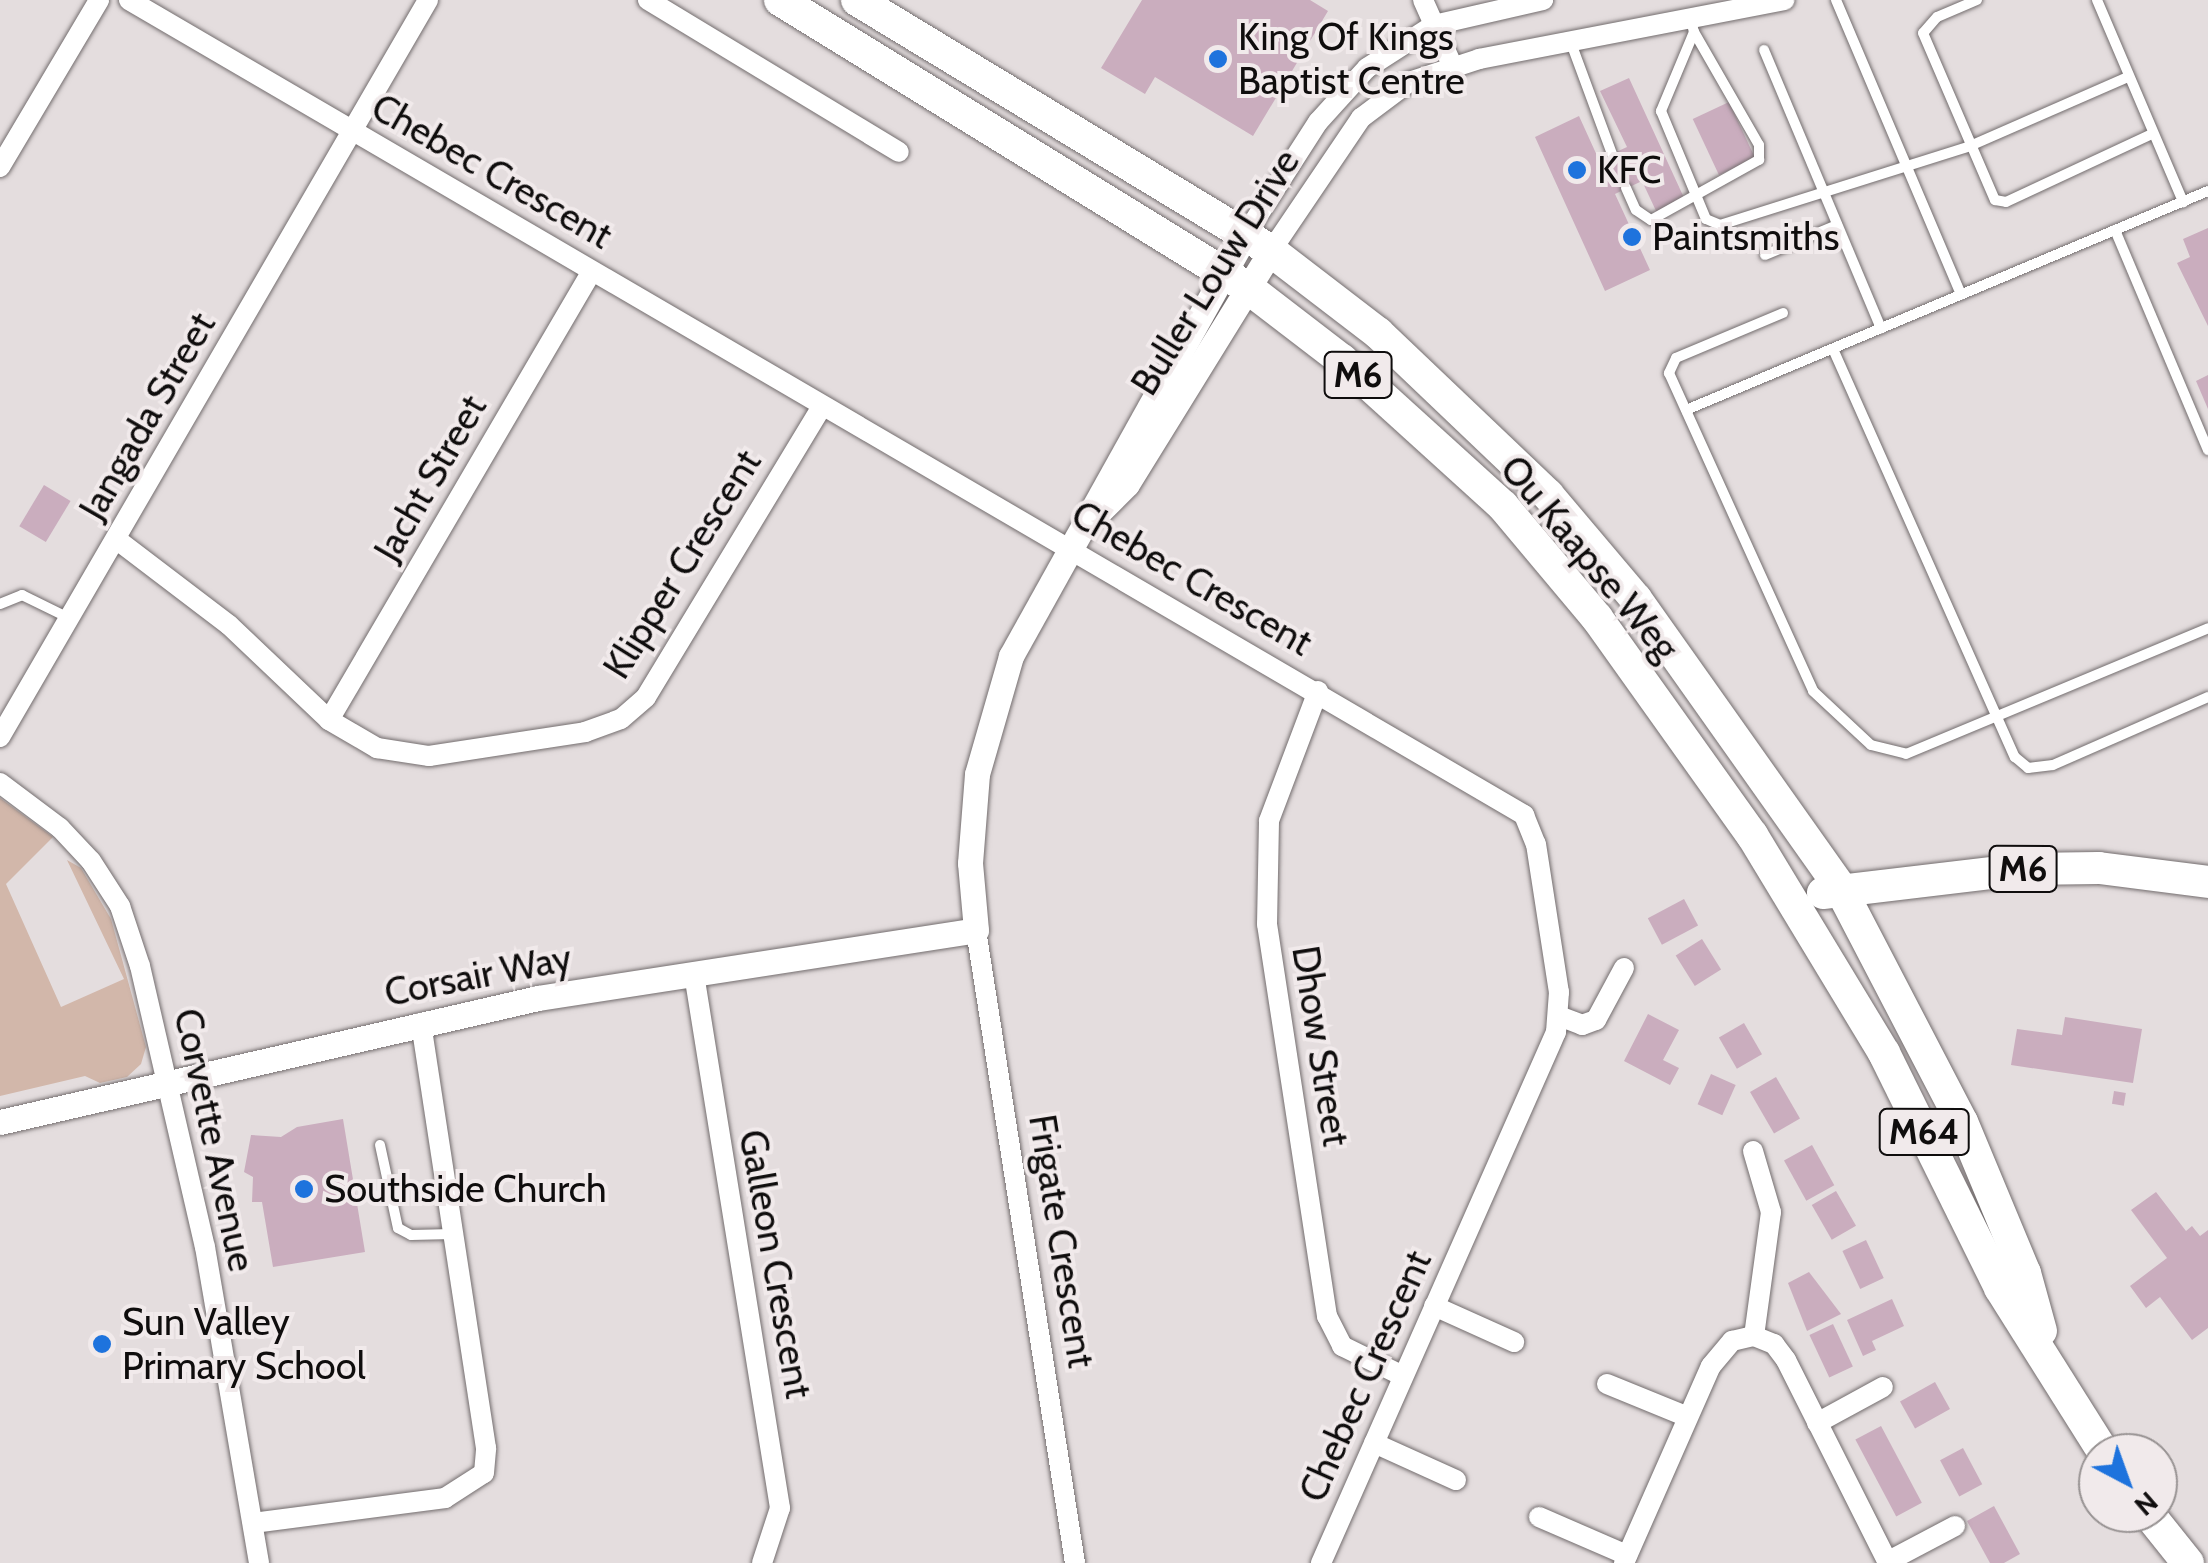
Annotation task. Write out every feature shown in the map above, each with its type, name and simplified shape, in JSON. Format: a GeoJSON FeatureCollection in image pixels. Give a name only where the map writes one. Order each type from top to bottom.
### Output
{"type":"FeatureCollection","features":[{"type":"Feature","properties":{"kind":"main road","name":"Ou Kaapse Weg"},"geometry":{"type":"LineString","coordinates":[[780,0],[1235,280],[1342,360],[1503,506],[1597,618],[1796,904],[1884,1053],[2000,1288],[2050,1360],[2092,1433]]}},
{"type":"Feature","properties":{"kind":"main road","name":"Ou Kaapse Weg"},"geometry":{"type":"LineString","coordinates":[[857,0],[1258,242],[1378,334],[1548,495],[1636,599],[1838,886],[1962,1122],[2025,1273],[2050,1360]]}},
{"type":"Feature","properties":{"kind":"main road","name":"M6"},"geometry":{"type":"LineString","coordinates":[[1796,904],[1838,886],[2099,868],[2208,882]]}},
{"type":"Feature","properties":{"kind":"main road"},"geometry":{"type":"LineString","coordinates":[[2164,1533],[2188,1563]]}},
{"type":"Feature","properties":{"kind":"street"},"geometry":{"type":"LineString","coordinates":[[0,168],[99,0]]}},
{"type":"Feature","properties":{"kind":"street","name":"Chebec Crescent"},"geometry":{"type":"LineString","coordinates":[[129,0],[822,406],[1075,540],[1524,815],[1536,844],[1559,1016],[1321,1563]]}},
{"type":"Feature","properties":{"kind":"street","name":"Jangada Street"},"geometry":{"type":"LineString","coordinates":[[0,737],[428,0]]}},
{"type":"Feature","properties":{"kind":"street"},"geometry":{"type":"LineString","coordinates":[[648,0],[899,152]]}},
{"type":"Feature","properties":{"kind":"street"},"geometry":{"type":"LineString","coordinates":[[1423,0],[1453,67]]}},
{"type":"Feature","properties":{"kind":"street","name":"Buller Louw Drive"},"geometry":{"type":"LineString","coordinates":[[976,930],[971,820],[988,722],[1010,656],[1075,540],[1127,484],[1235,280],[1346,89],[1398,44],[1434,25],[1543,0]]}},
{"type":"Feature","properties":{"kind":"street","name":"Buller Louw Drive"},"geometry":{"type":"LineString","coordinates":[[1258,242],[1361,118],[1409,82],[1453,67],[1692,24],[1784,0]]}},
{"type":"Feature","properties":{"kind":"street","name":"Jacht Street"},"geometry":{"type":"LineString","coordinates":[[329,720],[592,270]]}},
{"type":"Feature","properties":{"kind":"street","name":"Klipper Crescent"},"geometry":{"type":"LineString","coordinates":[[116,539],[228,625],[329,720],[378,748],[429,756],[585,732],[621,718],[666,668],[822,406]]}},
{"type":"Feature","properties":{"kind":"street","name":"Dhow Street"},"geometry":{"type":"LineString","coordinates":[[1318,692],[1269,821],[1267,924],[1326,1316],[1342,1346],[1403,1376]]}},
{"type":"Feature","properties":{"kind":"street","name":"Corvette Avenue"},"geometry":{"type":"LineString","coordinates":[[0,783],[60,828],[120,906],[168,1082],[206,1247],[260,1563]]}},
{"type":"Feature","properties":{"kind":"street","name":"Corsair Way"},"geometry":{"type":"LineString","coordinates":[[0,1122],[421,1022],[976,930]]}},
{"type":"Feature","properties":{"kind":"street","name":"Frigate Crescent"},"geometry":{"type":"LineString","coordinates":[[976,930],[1075,1563]]}},
{"type":"Feature","properties":{"kind":"street"},"geometry":{"type":"LineString","coordinates":[[1559,1016],[1582,1025],[1596,1020],[1624,968]]}},
{"type":"Feature","properties":{"kind":"street","name":"Galleon Crescent"},"geometry":{"type":"LineString","coordinates":[[694,974],[778,1492],[778,1528],[762,1563]]}},
{"type":"Feature","properties":{"kind":"street"},"geometry":{"type":"LineString","coordinates":[[253,1522],[445,1498],[484,1473],[486,1448],[421,1022]]}},
{"type":"Feature","properties":{"kind":"street"},"geometry":{"type":"LineString","coordinates":[[1753,1150],[1772,1212],[1754,1336]]}},
{"type":"Feature","properties":{"kind":"street"},"geometry":{"type":"LineString","coordinates":[[1434,1306],[1514,1342]]}},
{"type":"Feature","properties":{"kind":"street"},"geometry":{"type":"LineString","coordinates":[[1539,1517],[1626,1559],[1721,1350],[1754,1336],[1774,1344],[1786,1360],[1888,1562],[1955,1526]]}},
{"type":"Feature","properties":{"kind":"street"},"geometry":{"type":"LineString","coordinates":[[1607,1384],[1688,1417]]}},
{"type":"Feature","properties":{"kind":"street"},"geometry":{"type":"LineString","coordinates":[[1816,1423],[1882,1387]]}},
{"type":"Feature","properties":{"kind":"street"},"geometry":{"type":"LineString","coordinates":[[1374,1443],[1456,1480]]}},
{"type":"Feature","properties":{"kind":"lane"},"geometry":{"type":"LineString","coordinates":[[1836,0],[1961,295]]}},
{"type":"Feature","properties":{"kind":"lane"},"geometry":{"type":"LineString","coordinates":[[1977,0],[1937,17],[1923,33],[1990,196],[2006,202],[2152,134]]}},
{"type":"Feature","properties":{"kind":"lane"},"geometry":{"type":"LineString","coordinates":[[2098,0],[2183,202]]}},
{"type":"Feature","properties":{"kind":"lane"},"geometry":{"type":"LineString","coordinates":[[1692,24],[1662,111],[1706,219],[1720,225],[1821,188],[1970,146],[2128,76]]}},
{"type":"Feature","properties":{"kind":"lane"},"geometry":{"type":"LineString","coordinates":[[1626,188],[1636,210],[1650,220],[1757,162],[1760,148],[1692,24]]}},
{"type":"Feature","properties":{"kind":"lane"},"geometry":{"type":"LineString","coordinates":[[1571,44],[1612,154]]}},
{"type":"Feature","properties":{"kind":"lane"},"geometry":{"type":"LineString","coordinates":[[1764,50],[1881,328]]}},
{"type":"Feature","properties":{"kind":"lane"},"geometry":{"type":"LineString","coordinates":[[1686,410],[2208,191]]}},
{"type":"Feature","properties":{"kind":"lane"},"geometry":{"type":"LineString","coordinates":[[1765,255],[1837,225]]}},
{"type":"Feature","properties":{"kind":"lane"},"geometry":{"type":"LineString","coordinates":[[2115,230],[2208,450]]}},
{"type":"Feature","properties":{"kind":"lane"},"geometry":{"type":"LineString","coordinates":[[1783,313],[1674,360],[1669,373],[1813,691],[1872,746],[1890,754],[1906,754],[2208,628]]}},
{"type":"Feature","properties":{"kind":"lane"},"geometry":{"type":"LineString","coordinates":[[1832,349],[2015,758],[2040,769],[2208,697]]}},
{"type":"Feature","properties":{"kind":"lane"},"geometry":{"type":"LineString","coordinates":[[0,604],[22,594],[69,618]]}},
{"type":"Feature","properties":{"kind":"lane"},"geometry":{"type":"LineString","coordinates":[[380,1145],[398,1228],[411,1235],[454,1234]]}},
{"type":"Feature","properties":{"kind":"shaded area"},"geometry":{"type":"Polygon","coordinates":[[[0,798],[53,837],[6,884],[61,1007],[124,979],[67,860],[81,868],[111,919],[146,1047],[141,1064],[127,1077],[100,1083],[85,1076],[0,1096],[0,798]]]}},
{"type":"Feature","properties":{"kind":"building"},"geometry":{"type":"Polygon","coordinates":[[[1142,0],[1310,0],[1328,11],[1253,136],[1155,77],[1145,94],[1101,68],[1142,0]]]}},
{"type":"Feature","properties":{"kind":"building"},"geometry":{"type":"Polygon","coordinates":[[[1629,78],[1685,200],[1657,213],[1642,181],[1615,194],[1650,270],[1605,291],[1535,137],[1579,116],[1599,160],[1627,147],[1600,91],[1629,78]]]}},
{"type":"Feature","properties":{"kind":"building"},"geometry":{"type":"Polygon","coordinates":[[[1729,102],[1755,158],[1719,175],[1693,119],[1729,102]]]}},
{"type":"Feature","properties":{"kind":"building"},"geometry":{"type":"Polygon","coordinates":[[[2208,228],[2208,326],[2177,263],[2190,257],[2183,239],[2208,228]]]}},
{"type":"Feature","properties":{"kind":"building"},"geometry":{"type":"Polygon","coordinates":[[[2208,375],[2208,409],[2196,381],[2208,375]]]}},
{"type":"Feature","properties":{"kind":"building"},"geometry":{"type":"Polygon","coordinates":[[[44,485],[71,501],[46,542],[19,526],[44,485]]]}},
{"type":"Feature","properties":{"kind":"building"},"geometry":{"type":"Polygon","coordinates":[[[1684,899],[1698,925],[1662,945],[1648,918],[1684,899]]]}},
{"type":"Feature","properties":{"kind":"building"},"geometry":{"type":"Polygon","coordinates":[[[1702,939],[1721,970],[1695,986],[1676,955],[1702,939]]]}},
{"type":"Feature","properties":{"kind":"building"},"geometry":{"type":"Polygon","coordinates":[[[1648,1014],[1679,1030],[1663,1060],[1679,1068],[1670,1085],[1624,1061],[1648,1014]]]}},
{"type":"Feature","properties":{"kind":"building"},"geometry":{"type":"Polygon","coordinates":[[[2065,1017],[2142,1029],[2133,1083],[2011,1065],[2017,1029],[2062,1035],[2065,1017]]]}},
{"type":"Feature","properties":{"kind":"building"},"geometry":{"type":"Polygon","coordinates":[[[1744,1023],[1762,1054],[1737,1069],[1719,1038],[1744,1023]]]}},
{"type":"Feature","properties":{"kind":"building"},"geometry":{"type":"Polygon","coordinates":[[[1711,1074],[1736,1085],[1722,1115],[1698,1104],[1711,1074]]]}},
{"type":"Feature","properties":{"kind":"building"},"geometry":{"type":"Polygon","coordinates":[[[1776,1077],[1800,1119],[1774,1134],[1750,1092],[1776,1077]]]}},
{"type":"Feature","properties":{"kind":"building"},"geometry":{"type":"Polygon","coordinates":[[[2114,1091],[2126,1093],[2124,1106],[2112,1104],[2114,1091]]]}},
{"type":"Feature","properties":{"kind":"building","name":"Southside Church"},"geometry":{"type":"Polygon","coordinates":[[[343,1119],[365,1252],[273,1267],[262,1202],[252,1202],[253,1177],[244,1172],[251,1135],[281,1137],[297,1127],[343,1119]]]}},
{"type":"Feature","properties":{"kind":"building"},"geometry":{"type":"Polygon","coordinates":[[[1812,1145],[1834,1185],[1806,1201],[1784,1161],[1812,1145]]]}},
{"type":"Feature","properties":{"kind":"building"},"geometry":{"type":"Polygon","coordinates":[[[1836,1191],[1856,1226],[1832,1240],[1812,1205],[1836,1191]]]}},
{"type":"Feature","properties":{"kind":"building"},"geometry":{"type":"Polygon","coordinates":[[[2156,1192],[2186,1231],[2192,1226],[2200,1236],[2208,1230],[2208,1328],[2192,1340],[2160,1297],[2146,1308],[2130,1286],[2167,1258],[2131,1210],[2156,1192]]]}},
{"type":"Feature","properties":{"kind":"building"},"geometry":{"type":"Polygon","coordinates":[[[1866,1240],[1884,1278],[1860,1289],[1842,1251],[1866,1240]]]}},
{"type":"Feature","properties":{"kind":"building"},"geometry":{"type":"Polygon","coordinates":[[[1809,1272],[1841,1314],[1807,1331],[1788,1283],[1809,1272]]]}},
{"type":"Feature","properties":{"kind":"building"},"geometry":{"type":"Polygon","coordinates":[[[1892,1299],[1904,1326],[1872,1341],[1876,1350],[1863,1356],[1847,1320],[1892,1299]]]}},
{"type":"Feature","properties":{"kind":"building"},"geometry":{"type":"Polygon","coordinates":[[[1833,1324],[1853,1367],[1829,1378],[1809,1335],[1833,1324]]]}},
{"type":"Feature","properties":{"kind":"building"},"geometry":{"type":"Polygon","coordinates":[[[1935,1382],[1950,1409],[1915,1429],[1900,1401],[1935,1382]]]}},
{"type":"Feature","properties":{"kind":"building"},"geometry":{"type":"Polygon","coordinates":[[[1881,1426],[1922,1503],[1896,1516],[1855,1440],[1881,1426]]]}},
{"type":"Feature","properties":{"kind":"building"},"geometry":{"type":"Polygon","coordinates":[[[1963,1448],[1982,1484],[1959,1496],[1940,1460],[1963,1448]]]}},
{"type":"Feature","properties":{"kind":"building"},"geometry":{"type":"Polygon","coordinates":[[[1994,1506],[2020,1554],[2004,1563],[1990,1563],[1967,1521],[1994,1506]]]}},
{"type":"Feature","properties":{"kind":"place","name":"King Of Kings Baptist Centre"},"geometry":{"type":"Point","coordinates":[1218,59]}},
{"type":"Feature","properties":{"kind":"place","name":"KFC"},"geometry":{"type":"Point","coordinates":[1577,170]}},
{"type":"Feature","properties":{"kind":"place","name":"Paintsmiths"},"geometry":{"type":"Point","coordinates":[1632,237]}},
{"type":"Feature","properties":{"kind":"place","name":"Southside Church"},"geometry":{"type":"Point","coordinates":[304,1189]}},
{"type":"Feature","properties":{"kind":"place","name":"Sun Valley Primary School"},"geometry":{"type":"Point","coordinates":[102,1344]}}]}
